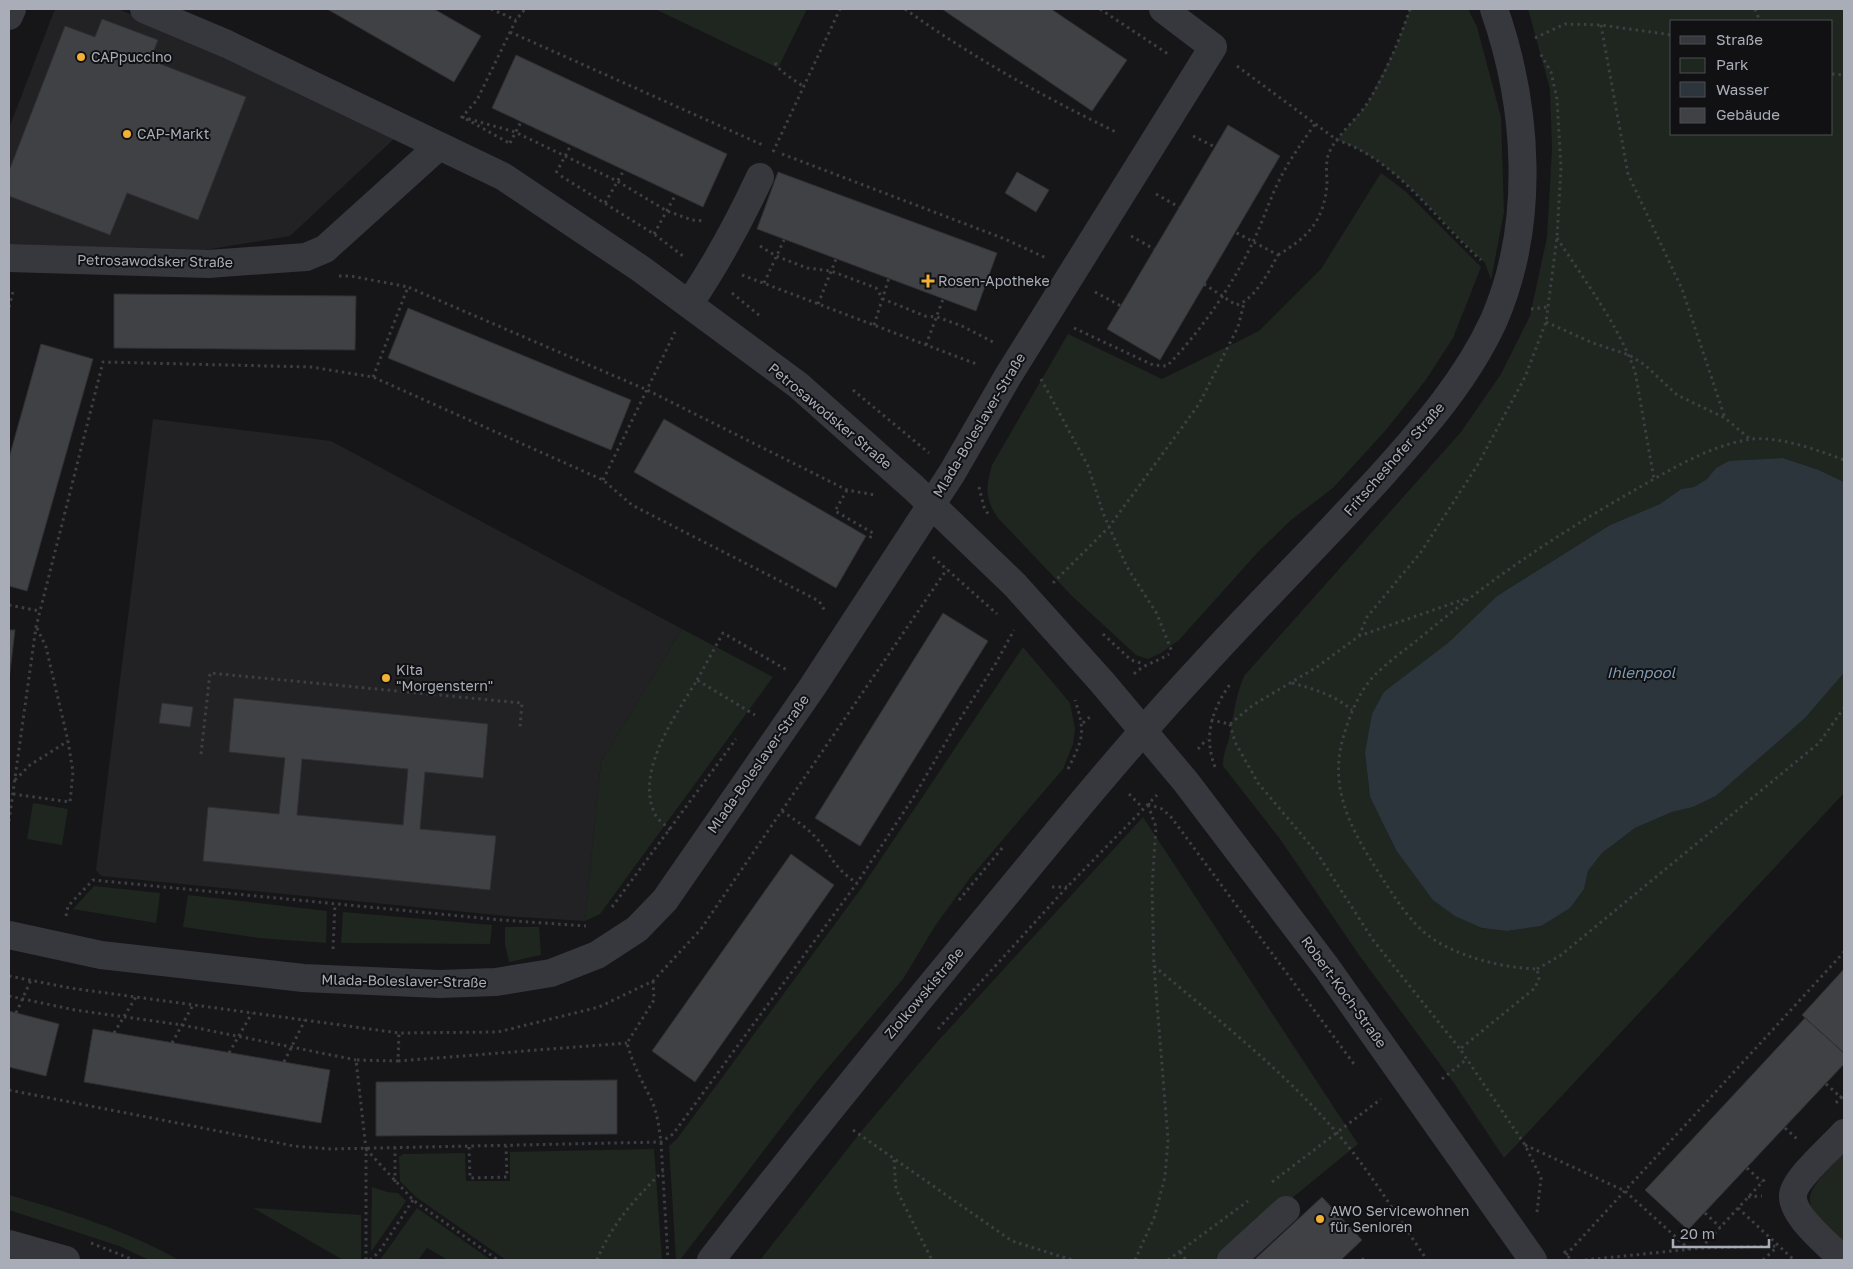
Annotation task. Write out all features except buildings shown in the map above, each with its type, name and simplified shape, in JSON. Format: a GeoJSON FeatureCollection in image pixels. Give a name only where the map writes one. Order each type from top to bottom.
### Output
{"type":"FeatureCollection","features":[{"type":"Feature","properties":{"kind":"street"},"geometry":{"type":"LineString","coordinates":[[9,16],[12,9]]}},
{"type":"Feature","properties":{"kind":"street","name":"Petrosawodsker Straße"},"geometry":{"type":"LineString","coordinates":[[144,9],[228,44],[504,178],[641,269],[798,385],[931,504],[1015,585],[1144,731]]}},
{"type":"Feature","properties":{"kind":"street"},"geometry":{"type":"LineString","coordinates":[[1163,9],[1213,48]]}},
{"type":"Feature","properties":{"kind":"street","name":"Fritscheshofer Straße"},"geometry":{"type":"LineString","coordinates":[[1144,731],[1198,669],[1347,514],[1429,422],[1471,363],[1493,321],[1506,288],[1519,233],[1522,190],[1521,135],[1514,84],[1503,35],[1494,9]]}},
{"type":"Feature","properties":{"kind":"street","name":"Mlada-Boleslaver-Straße"},"geometry":{"type":"LineString","coordinates":[[9,935],[101,955],[293,977],[458,984],[496,982],[552,973],[597,955],[637,929],[665,900],[780,732],[931,504],[957,464],[1014,367],[1080,282],[1213,48]]}},
{"type":"Feature","properties":{"kind":"street","name":"Petrosawodsker Straße"},"geometry":{"type":"LineString","coordinates":[[12,270],[208,264],[306,257],[325,249],[439,146]]}},
{"type":"Feature","properties":{"kind":"street"},"geometry":{"type":"LineString","coordinates":[[689,304],[715,265],[737,226],[760,177]]}},
{"type":"Feature","properties":{"kind":"street","name":"Ziolkowskistraße"},"geometry":{"type":"LineString","coordinates":[[711,1260],[905,1016],[1144,731]]}},
{"type":"Feature","properties":{"kind":"street","name":"Robert-Koch-Straße"},"geometry":{"type":"LineString","coordinates":[[1144,731],[1186,782],[1327,968],[1533,1260]]}},
{"type":"Feature","properties":{"kind":"street"},"geometry":{"type":"LineString","coordinates":[[1844,1133],[1800,1181],[1793,1194],[1794,1206],[1803,1219],[1844,1260]]}},
{"type":"Feature","properties":{"kind":"street"},"geometry":{"type":"LineString","coordinates":[[1232,1260],[1286,1210]]}},
{"type":"Feature","properties":{"kind":"street"},"geometry":{"type":"LineString","coordinates":[[9,1244],[66,1260]]}},
{"type":"Feature","properties":{"kind":"path"},"geometry":{"type":"LineString","coordinates":[[491,9],[516,20]]}},
{"type":"Feature","properties":{"kind":"path"},"geometry":{"type":"LineString","coordinates":[[439,146],[477,100],[516,20],[525,9]]}},
{"type":"Feature","properties":{"kind":"path"},"geometry":{"type":"LineString","coordinates":[[760,177],[840,9]]}},
{"type":"Feature","properties":{"kind":"path"},"geometry":{"type":"LineString","coordinates":[[905,9],[950,41],[1019,82],[1116,132]]}},
{"type":"Feature","properties":{"kind":"path"},"geometry":{"type":"LineString","coordinates":[[1051,585],[1109,527],[1198,404],[1238,326],[1244,303],[1265,277],[1278,255],[1300,242],[1311,231],[1319,217],[1327,186],[1328,154],[1337,140],[1368,104],[1396,47],[1410,9]]}},
{"type":"Feature","properties":{"kind":"path"},"geometry":{"type":"LineString","coordinates":[[1532,40],[1565,24],[1601,25],[1670,35]]}},
{"type":"Feature","properties":{"kind":"path"},"geometry":{"type":"LineString","coordinates":[[1601,25],[1628,174],[1682,289],[1725,418]]}},
{"type":"Feature","properties":{"kind":"path"},"geometry":{"type":"LineString","coordinates":[[510,32],[733,130],[774,151],[1005,239],[1043,256],[1080,282],[1121,306]]}},
{"type":"Feature","properties":{"kind":"path"},"geometry":{"type":"LineString","coordinates":[[1213,48],[1337,140],[1355,146],[1385,166],[1485,263]]}},
{"type":"Feature","properties":{"kind":"path"},"geometry":{"type":"LineString","coordinates":[[776,63],[780,71],[804,88]]}},
{"type":"Feature","properties":{"kind":"path"},"geometry":{"type":"LineString","coordinates":[[462,117],[516,132],[617,181],[667,211],[692,220],[737,226],[754,242],[776,256],[807,268],[831,272],[876,288],[883,299],[925,316],[937,317],[992,341],[1014,367]]}},
{"type":"Feature","properties":{"kind":"path"},"geometry":{"type":"LineString","coordinates":[[510,143],[521,122]]}},
{"type":"Feature","properties":{"kind":"path"},"geometry":{"type":"LineString","coordinates":[[1067,324],[1153,365],[1167,366],[1187,345],[1222,295],[1253,242],[1277,184],[1295,152],[1315,124]]}},
{"type":"Feature","properties":{"kind":"path"},"geometry":{"type":"LineString","coordinates":[[1192,135],[1215,147]]}},
{"type":"Feature","properties":{"kind":"path"},"geometry":{"type":"LineString","coordinates":[[556,172],[571,145]]}},
{"type":"Feature","properties":{"kind":"path"},"geometry":{"type":"LineString","coordinates":[[605,203],[624,170]]}},
{"type":"Feature","properties":{"kind":"path"},"geometry":{"type":"LineString","coordinates":[[1148,190],[1180,207]]}},
{"type":"Feature","properties":{"kind":"path"},"geometry":{"type":"LineString","coordinates":[[654,234],[676,194]]}},
{"type":"Feature","properties":{"kind":"path"},"geometry":{"type":"LineString","coordinates":[[1123,231],[1154,249]]}},
{"type":"Feature","properties":{"kind":"path"},"geometry":{"type":"LineString","coordinates":[[1235,232],[1278,255]]}},
{"type":"Feature","properties":{"kind":"path"},"geometry":{"type":"LineString","coordinates":[[1557,237],[1617,332],[1629,355],[1635,371],[1654,479]]}},
{"type":"Feature","properties":{"kind":"path"},"geometry":{"type":"LineString","coordinates":[[764,283],[784,240]]}},
{"type":"Feature","properties":{"kind":"path"},"geometry":{"type":"LineString","coordinates":[[818,304],[836,259]]}},
{"type":"Feature","properties":{"kind":"path"},"geometry":{"type":"LineString","coordinates":[[715,265],[926,345],[1037,373],[1088,466],[1109,527],[1127,567],[1157,614],[1172,652]]}},
{"type":"Feature","properties":{"kind":"path"},"geometry":{"type":"LineString","coordinates":[[9,307],[12,270]]}},
{"type":"Feature","properties":{"kind":"path"},"geometry":{"type":"LineString","coordinates":[[874,325],[890,278]]}},
{"type":"Feature","properties":{"kind":"path"},"geometry":{"type":"LineString","coordinates":[[1204,284],[1236,305],[1244,303]]}},
{"type":"Feature","properties":{"kind":"path"},"geometry":{"type":"LineString","coordinates":[[373,377],[408,287],[647,390],[847,490],[882,496]]}},
{"type":"Feature","properties":{"kind":"path"},"geometry":{"type":"LineString","coordinates":[[926,345],[944,299]]}},
{"type":"Feature","properties":{"kind":"path"},"geometry":{"type":"LineString","coordinates":[[603,480],[689,304]]}},
{"type":"Feature","properties":{"kind":"path"},"geometry":{"type":"LineString","coordinates":[[1358,636],[1367,617],[1421,552],[1477,466],[1525,377],[1546,322],[1548,307],[1525,309]]}},
{"type":"Feature","properties":{"kind":"path"},"geometry":{"type":"LineString","coordinates":[[1546,322],[1593,343],[1629,355],[1645,365],[1677,395],[1725,418],[1750,439]]}},
{"type":"Feature","properties":{"kind":"path"},"geometry":{"type":"LineString","coordinates":[[9,821],[36,627],[103,362],[311,367],[373,377],[603,480],[632,505],[819,601],[825,611],[851,626]]}},
{"type":"Feature","properties":{"kind":"path"},"geometry":{"type":"LineString","coordinates":[[1844,460],[1822,451],[1771,440],[1750,439],[1721,446],[1654,479],[1564,530],[1468,598],[1372,678],[1352,710],[1342,740],[1339,768],[1342,806],[1360,843],[1402,909],[1426,934],[1464,954],[1510,968],[1537,969],[1561,955],[1818,743],[1844,708]]}},
{"type":"Feature","properties":{"kind":"path"},"geometry":{"type":"LineString","coordinates":[[981,480],[979,488],[984,507],[993,522]]}},
{"type":"Feature","properties":{"kind":"path"},"geometry":{"type":"LineString","coordinates":[[847,490],[835,511],[873,533],[864,549]]}},
{"type":"Feature","properties":{"kind":"path"},"geometry":{"type":"LineString","coordinates":[[9,976],[136,997],[399,1033],[498,1032],[599,1007],[653,981],[701,929],[947,569]]}},
{"type":"Feature","properties":{"kind":"path"},"geometry":{"type":"LineString","coordinates":[[1045,578],[1058,592]]}},
{"type":"Feature","properties":{"kind":"path"},"geometry":{"type":"LineString","coordinates":[[1230,724],[1253,705],[1317,667],[1358,636],[1468,598]]}},
{"type":"Feature","properties":{"kind":"path"},"geometry":{"type":"LineString","coordinates":[[819,619],[831,604]]}},
{"type":"Feature","properties":{"kind":"path"},"geometry":{"type":"LineString","coordinates":[[9,605],[40,612]]}},
{"type":"Feature","properties":{"kind":"path"},"geometry":{"type":"LineString","coordinates":[[13,794],[70,802],[73,772],[68,741],[46,647],[36,627]]}},
{"type":"Feature","properties":{"kind":"path"},"geometry":{"type":"LineString","coordinates":[[9,1090],[294,1146],[330,1149],[661,1142],[673,1134],[857,883],[913,798],[952,730],[996,663],[1014,629]]}},
{"type":"Feature","properties":{"kind":"path"},"geometry":{"type":"LineString","coordinates":[[1098,629],[1131,660],[1144,664],[1164,657]]}},
{"type":"Feature","properties":{"kind":"path"},"geometry":{"type":"LineString","coordinates":[[700,848],[670,829],[657,817],[651,801],[651,771],[658,746],[722,633],[787,670]]}},
{"type":"Feature","properties":{"kind":"path"},"geometry":{"type":"LineString","coordinates":[[782,677],[792,661]]}},
{"type":"Feature","properties":{"kind":"path"},"geometry":{"type":"LineString","coordinates":[[201,754],[210,673],[522,703],[520,727]]}},
{"type":"Feature","properties":{"kind":"path"},"geometry":{"type":"LineString","coordinates":[[697,680],[780,732]]}},
{"type":"Feature","properties":{"kind":"path"},"geometry":{"type":"LineString","coordinates":[[1291,682],[1318,690],[1340,700],[1352,710]]}},
{"type":"Feature","properties":{"kind":"path"},"geometry":{"type":"LineString","coordinates":[[1208,739],[1212,720],[1218,705]]}},
{"type":"Feature","properties":{"kind":"path"},"geometry":{"type":"LineString","coordinates":[[749,722],[760,707]]}},
{"type":"Feature","properties":{"kind":"path"},"geometry":{"type":"LineString","coordinates":[[1212,720],[1230,724]]}},
{"type":"Feature","properties":{"kind":"path"},"geometry":{"type":"LineString","coordinates":[[1080,742],[1083,723]]}},
{"type":"Feature","properties":{"kind":"path"},"geometry":{"type":"LineString","coordinates":[[1230,724],[1235,742],[1258,783],[1317,853],[1373,940],[1460,1049],[1525,1145],[1541,1178],[1537,1214]]}},
{"type":"Feature","properties":{"kind":"path"},"geometry":{"type":"LineString","coordinates":[[609,911],[737,738]]}},
{"type":"Feature","properties":{"kind":"path"},"geometry":{"type":"LineString","coordinates":[[14,781],[30,765],[68,741]]}},
{"type":"Feature","properties":{"kind":"path"},"geometry":{"type":"LineString","coordinates":[[1135,1260],[1156,1210],[1165,1177],[1168,1140],[1154,966],[1152,888],[1156,827],[1148,804]]}},
{"type":"Feature","properties":{"kind":"path"},"geometry":{"type":"LineString","coordinates":[[931,1036],[1067,887],[1142,808],[1148,804]]}},
{"type":"Feature","properties":{"kind":"path"},"geometry":{"type":"LineString","coordinates":[[1148,804],[1162,809],[1171,817],[1357,1068]]}},
{"type":"Feature","properties":{"kind":"path"},"geometry":{"type":"LineString","coordinates":[[782,811],[806,828],[842,873],[857,883]]}},
{"type":"Feature","properties":{"kind":"path"},"geometry":{"type":"LineString","coordinates":[[59,946],[68,906],[93,880],[500,920],[586,926],[595,922]]}},
{"type":"Feature","properties":{"kind":"path"},"geometry":{"type":"LineString","coordinates":[[331,980],[335,904]]}},
{"type":"Feature","properties":{"kind":"path"},"geometry":{"type":"LineString","coordinates":[[1566,1255],[1844,952]]}},
{"type":"Feature","properties":{"kind":"path"},"geometry":{"type":"LineString","coordinates":[[1154,966],[1276,1070],[1337,1133],[1362,1164],[1427,1260]]}},
{"type":"Feature","properties":{"kind":"path"},"geometry":{"type":"LineString","coordinates":[[1460,1049],[1535,988],[1539,978],[1537,969]]}},
{"type":"Feature","properties":{"kind":"path"},"geometry":{"type":"LineString","coordinates":[[16,1013],[31,980]]}},
{"type":"Feature","properties":{"kind":"path"},"geometry":{"type":"LineString","coordinates":[[626,1043],[654,1000],[653,981]]}},
{"type":"Feature","properties":{"kind":"path"},"geometry":{"type":"LineString","coordinates":[[9,996],[75,1010],[182,1025],[356,1060],[398,1060],[626,1043]]}},
{"type":"Feature","properties":{"kind":"path"},"geometry":{"type":"LineString","coordinates":[[114,1033],[136,997]]}},
{"type":"Feature","properties":{"kind":"path"},"geometry":{"type":"LineString","coordinates":[[172,1043],[193,1005]]}},
{"type":"Feature","properties":{"kind":"path"},"geometry":{"type":"LineString","coordinates":[[229,1053],[252,1013]]}},
{"type":"Feature","properties":{"kind":"path"},"geometry":{"type":"LineString","coordinates":[[284,1062],[305,1020]]}},
{"type":"Feature","properties":{"kind":"path"},"geometry":{"type":"LineString","coordinates":[[398,1060],[399,1033]]}},
{"type":"Feature","properties":{"kind":"path"},"geometry":{"type":"LineString","coordinates":[[626,1043],[634,1068],[651,1098],[661,1142],[668,1260]]}},
{"type":"Feature","properties":{"kind":"path"},"geometry":{"type":"LineString","coordinates":[[1439,1081],[1467,1059]]}},
{"type":"Feature","properties":{"kind":"path"},"geometry":{"type":"LineString","coordinates":[[356,1060],[366,1149],[366,1260]]}},
{"type":"Feature","properties":{"kind":"path"},"geometry":{"type":"LineString","coordinates":[[1826,1084],[1844,1100]]}},
{"type":"Feature","properties":{"kind":"path"},"geometry":{"type":"LineString","coordinates":[[1375,1092],[1386,1107]]}},
{"type":"Feature","properties":{"kind":"path"},"geometry":{"type":"LineString","coordinates":[[1348,1126],[1381,1099]]}},
{"type":"Feature","properties":{"kind":"path"},"geometry":{"type":"LineString","coordinates":[[847,1138],[859,1123]]}},
{"type":"Feature","properties":{"kind":"path"},"geometry":{"type":"LineString","coordinates":[[853,1130],[1012,1241],[1072,1260]]}},
{"type":"Feature","properties":{"kind":"path"},"geometry":{"type":"LineString","coordinates":[[1525,1145],[1625,1191],[1689,1249]]}},
{"type":"Feature","properties":{"kind":"path"},"geometry":{"type":"LineString","coordinates":[[469,1147],[470,1178],[479,1178],[507,1177],[506,1146]]}},
{"type":"Feature","properties":{"kind":"path"},"geometry":{"type":"LineString","coordinates":[[395,1148],[395,1182]]}},
{"type":"Feature","properties":{"kind":"path"},"geometry":{"type":"LineString","coordinates":[[366,1149],[413,1200],[498,1260]]}},
{"type":"Feature","properties":{"kind":"path"},"geometry":{"type":"LineString","coordinates":[[894,1160],[896,1189],[932,1260]]}},
{"type":"Feature","properties":{"kind":"path"},"geometry":{"type":"LineString","coordinates":[[1747,1168],[1762,1182]]}},
{"type":"Feature","properties":{"kind":"path"},"geometry":{"type":"LineString","coordinates":[[597,1260],[612,1228],[632,1203],[663,1171]]}},
{"type":"Feature","properties":{"kind":"path"},"geometry":{"type":"LineString","coordinates":[[370,1260],[379,1252],[413,1200]]}},
{"type":"Feature","properties":{"kind":"path"},"geometry":{"type":"LineString","coordinates":[[1738,1208],[1794,1260]]}},
{"type":"Feature","properties":{"kind":"path"},"geometry":{"type":"LineString","coordinates":[[1705,1213],[1720,1227]]}},
{"type":"Feature","properties":{"kind":"path"},"geometry":{"type":"LineString","coordinates":[[1585,1260],[1689,1249],[1778,1246]]}},
{"type":"Feature","properties":{"kind":"path"},"geometry":{"type":"LineString","coordinates":[[1764,1260],[1778,1246]]}},
{"type":"Feature","properties":{"kind":"path"},"geometry":{"type":"LineString","coordinates":[[1180,1252],[1186,1260]]}},
{"type":"Feature","properties":{"kind":"path"},"geometry":{"type":"LineString","coordinates":[[1362,1260],[1367,1256]]}},
{"type":"Feature","properties":{"kind":"shaded area"},"geometry":{"type":"Polygon","coordinates":[[[55,9],[118,9],[246,61],[396,137],[290,236],[199,251],[9,244],[9,128],[55,9]]]}},
{"type":"Feature","properties":{"kind":"shaded area","name":"Kita \"Morgenstern\""},"geometry":{"type":"Polygon","coordinates":[[[153,419],[331,441],[682,629],[601,762],[585,921],[506,916],[101,876],[96,870],[153,419]]]}},
{"type":"Feature","properties":{"kind":"green space"},"geometry":{"type":"Polygon","coordinates":[[[655,9],[807,9],[778,68],[655,9]]]}},
{"type":"Feature","properties":{"kind":"green space"},"geometry":{"type":"Polygon","coordinates":[[[1410,9],[1468,9],[1477,27],[1501,117],[1504,212],[1491,280],[1485,263],[1467,247],[1417,194],[1380,163],[1359,150],[1337,140],[1367,104],[1396,47],[1410,9]]]}},
{"type":"Feature","properties":{"kind":"green space"},"geometry":{"type":"Polygon","coordinates":[[[1528,9],[1844,9],[1844,482],[1819,470],[1783,458],[1716,468],[1707,479],[1694,487],[1681,489],[1660,504],[1610,525],[1497,596],[1448,643],[1365,753],[1370,797],[1396,850],[1482,928],[1507,931],[1541,926],[1584,889],[1588,871],[1602,853],[1635,828],[1672,812],[1693,807],[1716,796],[1805,718],[1844,673],[1844,793],[1504,1158],[1454,1083],[1359,955],[1280,839],[1223,766],[1223,762],[1236,700],[1244,676],[1461,432],[1501,374],[1530,316],[1547,237],[1552,149],[1550,89],[1528,9]]]}},
{"type":"Feature","properties":{"kind":"green space"},"geometry":{"type":"Polygon","coordinates":[[[1381,173],[1405,191],[1481,267],[1453,338],[1425,381],[1385,431],[1333,488],[1291,520],[1257,553],[1179,640],[1161,653],[1148,659],[1136,655],[1071,595],[998,518],[988,498],[988,480],[992,465],[1068,334],[1162,379],[1259,331],[1321,269],[1381,173]]]}},
{"type":"Feature","properties":{"kind":"green space"},"geometry":{"type":"Polygon","coordinates":[[[682,629],[773,677],[600,914],[585,921],[601,762],[682,629]]]}},
{"type":"Feature","properties":{"kind":"green space"},"geometry":{"type":"Polygon","coordinates":[[[1023,647],[1070,703],[1075,729],[1073,744],[1063,769],[970,878],[935,926],[903,979],[817,1081],[680,1260],[676,1260],[669,1146],[677,1139],[860,890],[1023,647]]]}},
{"type":"Feature","properties":{"kind":"green space"},"geometry":{"type":"Polygon","coordinates":[[[33,803],[68,809],[62,845],[27,839],[33,803]]]}},
{"type":"Feature","properties":{"kind":"green space"},"geometry":{"type":"Polygon","coordinates":[[[1143,817],[1358,1144],[1216,1260],[760,1260],[864,1128],[938,1041],[1143,817]]]}},
{"type":"Feature","properties":{"kind":"green space"},"geometry":{"type":"Polygon","coordinates":[[[94,886],[160,893],[156,923],[73,909],[94,886]]]}},
{"type":"Feature","properties":{"kind":"green space"},"geometry":{"type":"Polygon","coordinates":[[[188,895],[327,911],[326,943],[259,938],[183,927],[188,895]]]}},
{"type":"Feature","properties":{"kind":"green space"},"geometry":{"type":"Polygon","coordinates":[[[343,912],[492,925],[490,944],[341,943],[343,912]]]}},
{"type":"Feature","properties":{"kind":"green space"},"geometry":{"type":"Polygon","coordinates":[[[505,927],[539,927],[541,955],[509,962],[505,944],[505,927]]]}},
{"type":"Feature","properties":{"kind":"green space"},"geometry":{"type":"Polygon","coordinates":[[[654,1149],[662,1260],[506,1260],[416,1197],[400,1181],[399,1157],[403,1154],[465,1153],[466,1181],[510,1181],[510,1152],[654,1149]]]}},
{"type":"Feature","properties":{"kind":"green space"},"geometry":{"type":"Polygon","coordinates":[[[1844,1152],[1844,1247],[1819,1218],[1812,1208],[1810,1200],[1812,1191],[1818,1181],[1844,1152]]]}},
{"type":"Feature","properties":{"kind":"green space"},"geometry":{"type":"Polygon","coordinates":[[[372,1187],[398,1193],[406,1201],[371,1252],[372,1187]]]}},
{"type":"Feature","properties":{"kind":"green space"},"geometry":{"type":"Polygon","coordinates":[[[9,1195],[53,1208],[117,1231],[179,1260],[149,1260],[119,1246],[9,1210],[9,1195]]]}},
{"type":"Feature","properties":{"kind":"green space"},"geometry":{"type":"Polygon","coordinates":[[[253,1208],[361,1215],[361,1259],[343,1260],[253,1208]]]}},
{"type":"Feature","properties":{"kind":"green space"},"geometry":{"type":"Polygon","coordinates":[[[417,1208],[491,1260],[448,1260],[427,1248],[418,1260],[380,1260],[417,1208]]]}},
{"type":"Feature","properties":{"kind":"water","name":"Ihlenpool"},"geometry":{"type":"Polygon","coordinates":[[[1783,458],[1819,470],[1844,482],[1844,673],[1805,718],[1716,796],[1693,807],[1672,812],[1635,828],[1602,853],[1588,871],[1584,889],[1570,908],[1541,926],[1507,931],[1482,928],[1455,916],[1433,900],[1396,850],[1370,797],[1365,753],[1372,714],[1384,692],[1448,643],[1497,596],[1610,525],[1660,504],[1681,489],[1694,487],[1707,479],[1716,468],[1729,461],[1783,458]]]}},
{"type":"Feature","properties":{"kind":"place","name":"CAPpuccino"},"geometry":{"type":"Point","coordinates":[81,57]}},
{"type":"Feature","properties":{"kind":"place","name":"CAP-Markt"},"geometry":{"type":"Point","coordinates":[127,134]}},
{"type":"Feature","properties":{"kind":"place","name":"Rosen-Apotheke"},"geometry":{"type":"Point","coordinates":[928,281]}},
{"type":"Feature","properties":{"kind":"place","name":"Kita \"Morgenstern\""},"geometry":{"type":"Point","coordinates":[386,678]}},
{"type":"Feature","properties":{"kind":"place","name":"AWO Servicewohnen für Senioren"},"geometry":{"type":"Point","coordinates":[1320,1219]}}]}
